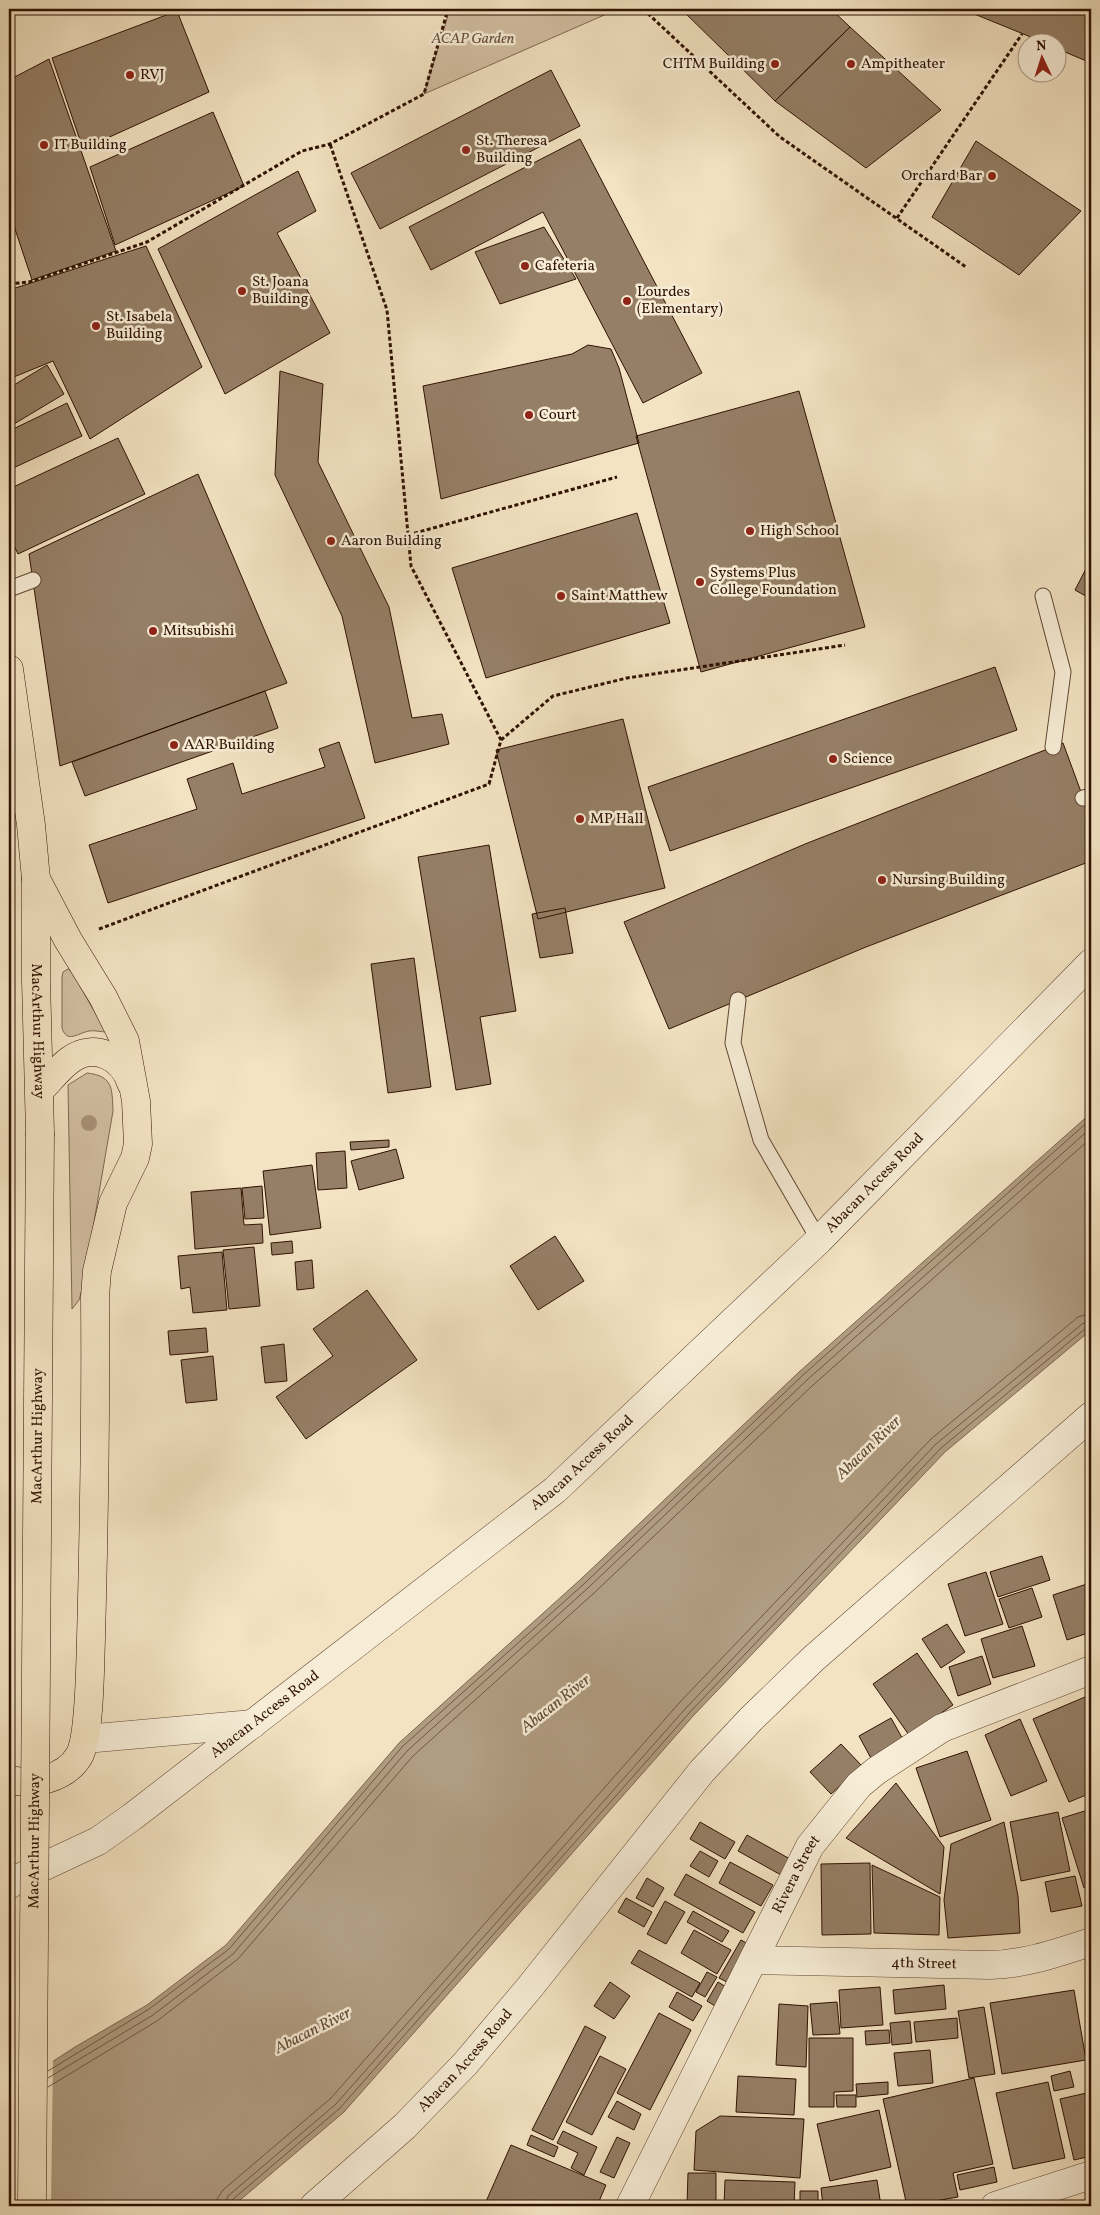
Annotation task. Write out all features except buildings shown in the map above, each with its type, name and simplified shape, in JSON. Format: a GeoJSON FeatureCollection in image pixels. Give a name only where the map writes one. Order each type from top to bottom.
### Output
{"type":"FeatureCollection","features":[{"type":"Feature","properties":{"kind":"highway","name":"MacArthur Highway"},"geometry":{"type":"LineString","coordinates":[[9,669],[30,816],[36,879],[36,980],[40,1090],[32,2206]]}},
{"type":"Feature","properties":{"kind":"highway"},"geometry":{"type":"LineString","coordinates":[[9,1780],[44,1780],[58,1776],[71,1768],[80,1754],[85,1739],[90,1662],[94,1520],[96,1280],[113,1203],[135,1158],[138,1144],[136,1101],[125,1041],[103,997],[68,940],[36,879]]}},
{"type":"Feature","properties":{"kind":"highway"},"geometry":{"type":"LineString","coordinates":[[40,1090],[70,1060],[80,1054],[94,1052],[108,1055],[117,1060],[129,1078],[136,1101]]}},
{"type":"Feature","properties":{"kind":"street","name":"Abacan Access Road"},"geometry":{"type":"LineString","coordinates":[[9,1885],[19,1878],[98,1841],[555,1490],[819,1240],[1091,964]]}},
{"type":"Feature","properties":{"kind":"street","name":"Abacan Access Road"},"geometry":{"type":"LineString","coordinates":[[314,2206],[399,2132],[465,2064],[530,1988],[702,1770],[751,1719],[813,1659],[1091,1416]]}},
{"type":"Feature","properties":{"kind":"street","name":"Rivera Street"},"geometry":{"type":"LineString","coordinates":[[630,2206],[810,1846],[864,1780],[942,1728],[1091,1670]]}},
{"type":"Feature","properties":{"kind":"street"},"geometry":{"type":"LineString","coordinates":[[85,1739],[252,1724]]}},
{"type":"Feature","properties":{"kind":"street","name":"4th Street"},"geometry":{"type":"LineString","coordinates":[[754,1960],[1016,1964],[1091,1942]]}},
{"type":"Feature","properties":{"kind":"street"},"geometry":{"type":"LineString","coordinates":[[994,2206],[1091,2175]]}},
{"type":"Feature","properties":{"kind":"lane"},"geometry":{"type":"LineString","coordinates":[[9,590],[33,580]]}},
{"type":"Feature","properties":{"kind":"lane"},"geometry":{"type":"LineString","coordinates":[[1042,596],[1063,672],[1053,747]]}},
{"type":"Feature","properties":{"kind":"lane"},"geometry":{"type":"LineString","coordinates":[[738,1000],[733,1043],[761,1140],[819,1240]]}},
{"type":"Feature","properties":{"kind":"path"},"geometry":{"type":"LineString","coordinates":[[9,284],[29,282],[147,242],[302,152],[330,144],[424,94],[448,9]]}},
{"type":"Feature","properties":{"kind":"path"},"geometry":{"type":"LineString","coordinates":[[643,9],[780,137],[966,267]]}},
{"type":"Feature","properties":{"kind":"path"},"geometry":{"type":"LineString","coordinates":[[896,218],[1018,40]]}},
{"type":"Feature","properties":{"kind":"path"},"geometry":{"type":"LineString","coordinates":[[330,144],[387,310],[411,566],[501,740]]}},
{"type":"Feature","properties":{"kind":"path"},"geometry":{"type":"LineString","coordinates":[[408,535],[617,476]]}},
{"type":"Feature","properties":{"kind":"path"},"geometry":{"type":"LineString","coordinates":[[68,940],[488,784],[501,740],[552,696],[627,678],[845,645]]}},
{"type":"Feature","properties":{"kind":"green space","name":"ACAP Garden"},"geometry":{"type":"Polygon","coordinates":[[[450,9],[618,9],[424,94],[450,9]]]}},
{"type":"Feature","properties":{"kind":"green space"},"geometry":{"type":"Polygon","coordinates":[[[68,969],[72,972],[106,1032],[89,1031],[70,1037],[64,1033],[62,1028],[62,977],[63,972],[68,969]]]}},
{"type":"Feature","properties":{"kind":"green space"},"geometry":{"type":"Polygon","coordinates":[[[87,1073],[102,1077],[109,1084],[113,1111],[83,1286],[79,1300],[72,1309],[68,1085],[87,1073]]]}},
{"type":"Feature","properties":{"kind":"water","name":"Abacan River"},"geometry":{"type":"Polygon","coordinates":[[[1091,1113],[1091,1330],[945,1452],[694,1715],[344,2112],[233,2206],[9,2206],[9,2090],[75,2047],[147,2005],[226,1945],[399,1743],[581,1579],[799,1372],[1091,1113]]]}},
{"type":"Feature","properties":{"kind":"pier"},"geometry":{"type":"Polygon","coordinates":[[[53,2059],[51,2206],[9,2206],[9,2087],[53,2059]]]}},
{"type":"Feature","properties":{"kind":"place","name":"CHTM Building"},"geometry":{"type":"Point","coordinates":[775,64]}},
{"type":"Feature","properties":{"kind":"place","name":"Ampitheater"},"geometry":{"type":"Point","coordinates":[851,64]}},
{"type":"Feature","properties":{"kind":"place","name":"RVJ"},"geometry":{"type":"Point","coordinates":[130,75]}},
{"type":"Feature","properties":{"kind":"place","name":"IT Building"},"geometry":{"type":"Point","coordinates":[44,145]}},
{"type":"Feature","properties":{"kind":"place","name":"St. Theresa Building"},"geometry":{"type":"Point","coordinates":[466,150]}},
{"type":"Feature","properties":{"kind":"place","name":"Orchard Bar"},"geometry":{"type":"Point","coordinates":[992,176]}},
{"type":"Feature","properties":{"kind":"place","name":"Cafeteria"},"geometry":{"type":"Point","coordinates":[525,266]}},
{"type":"Feature","properties":{"kind":"place","name":"St. Joana Building"},"geometry":{"type":"Point","coordinates":[242,291]}},
{"type":"Feature","properties":{"kind":"place","name":"Lourdes (Elementary)"},"geometry":{"type":"Point","coordinates":[627,301]}},
{"type":"Feature","properties":{"kind":"place","name":"St. Isabela Building"},"geometry":{"type":"Point","coordinates":[96,326]}},
{"type":"Feature","properties":{"kind":"place","name":"Court"},"geometry":{"type":"Point","coordinates":[529,415]}},
{"type":"Feature","properties":{"kind":"place","name":"High School"},"geometry":{"type":"Point","coordinates":[750,531]}},
{"type":"Feature","properties":{"kind":"place","name":"Aaron Building"},"geometry":{"type":"Point","coordinates":[331,541]}},
{"type":"Feature","properties":{"kind":"place","name":"Systems Plus College Foundation"},"geometry":{"type":"Point","coordinates":[700,582]}},
{"type":"Feature","properties":{"kind":"place","name":"Saint Matthew"},"geometry":{"type":"Point","coordinates":[561,596]}},
{"type":"Feature","properties":{"kind":"place","name":"Mitsubishi"},"geometry":{"type":"Point","coordinates":[153,631]}},
{"type":"Feature","properties":{"kind":"place","name":"AAR Building"},"geometry":{"type":"Point","coordinates":[174,745]}},
{"type":"Feature","properties":{"kind":"place","name":"Science"},"geometry":{"type":"Point","coordinates":[833,759]}},
{"type":"Feature","properties":{"kind":"place","name":"MP Hall"},"geometry":{"type":"Point","coordinates":[580,819]}},
{"type":"Feature","properties":{"kind":"place","name":"Nursing Building"},"geometry":{"type":"Point","coordinates":[882,880]}}]}
